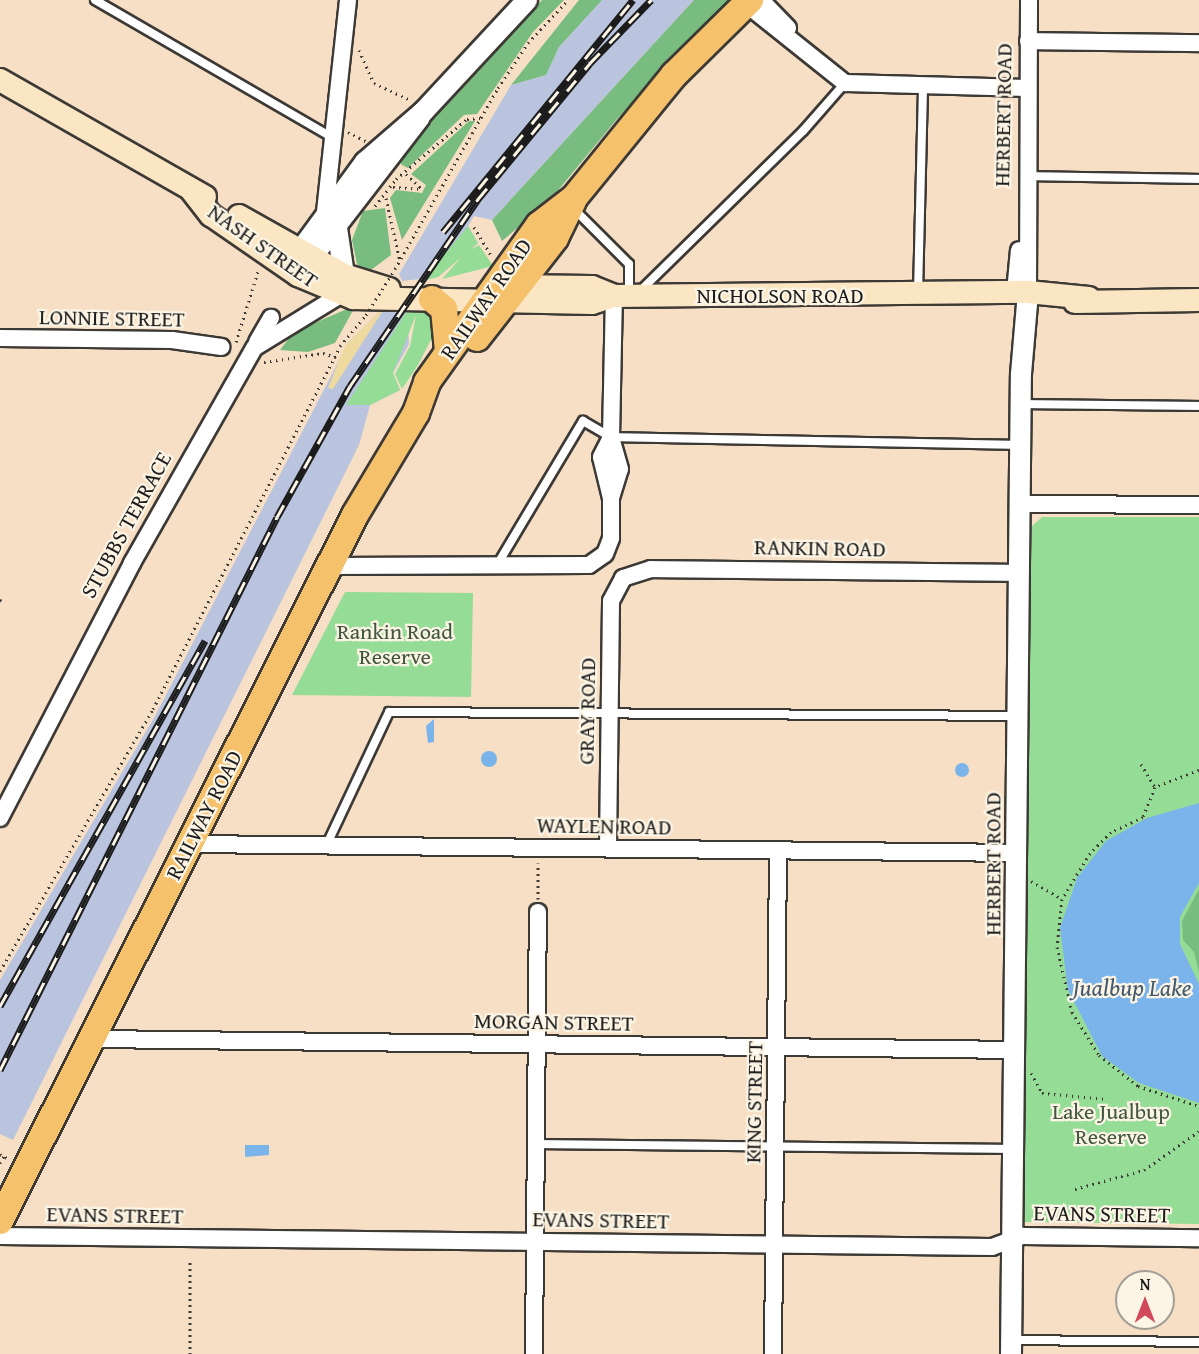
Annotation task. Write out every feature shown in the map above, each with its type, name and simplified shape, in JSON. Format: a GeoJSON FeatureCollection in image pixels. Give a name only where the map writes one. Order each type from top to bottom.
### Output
{"type":"FeatureCollection","features":[{"type":"Feature","properties":{"kind":"main road","name":"RAILWAY ROAD"},"geometry":{"type":"LineString","coordinates":[[0,1221],[329,566],[416,413],[427,382],[497,288],[539,225],[572,202],[674,75],[752,1]]}},
{"type":"Feature","properties":{"kind":"main road","name":"NASH STREET"},"geometry":{"type":"LineString","coordinates":[[0,80],[192,192],[299,263],[342,285],[432,299],[497,288]]}},
{"type":"Feature","properties":{"kind":"main road","name":"NASH STREET"},"geometry":{"type":"LineString","coordinates":[[342,285],[390,289],[497,288]]}},
{"type":"Feature","properties":{"kind":"main road","name":"RAILWAY ROAD"},"geometry":{"type":"LineString","coordinates":[[416,413],[442,388],[497,288]]}},
{"type":"Feature","properties":{"kind":"main road","name":"NICHOLSON ROAD"},"geometry":{"type":"LineString","coordinates":[[497,288],[592,303],[626,296],[918,296],[1199,300]]}},
{"type":"Feature","properties":{"kind":"main road"},"geometry":{"type":"LineString","coordinates":[[432,299],[444,309],[448,351]]}},
{"type":"Feature","properties":{"kind":"street"},"geometry":{"type":"LineString","coordinates":[[299,263],[325,212],[365,162],[416,105],[528,0]]}},
{"type":"Feature","properties":{"kind":"street","name":"HERBERT ROAD"},"geometry":{"type":"LineString","coordinates":[[1011,1347],[1016,1050],[1020,404],[1029,0]]}},
{"type":"Feature","properties":{"kind":"street"},"geometry":{"type":"LineString","coordinates":[[752,1],[812,57],[845,83],[1028,88]]}},
{"type":"Feature","properties":{"kind":"street"},"geometry":{"type":"LineString","coordinates":[[325,212],[335,133],[344,2]]}},
{"type":"Feature","properties":{"kind":"street"},"geometry":{"type":"LineString","coordinates":[[1028,41],[1199,43]]}},
{"type":"Feature","properties":{"kind":"street"},"geometry":{"type":"LineString","coordinates":[[299,263],[337,228],[416,105]]}},
{"type":"Feature","properties":{"kind":"street"},"geometry":{"type":"LineString","coordinates":[[337,228],[342,285]]}},
{"type":"Feature","properties":{"kind":"street","name":"STUBBS TERRACE"},"geometry":{"type":"LineString","coordinates":[[0,818],[122,580],[250,355],[342,285]]}},
{"type":"Feature","properties":{"kind":"street"},"geometry":{"type":"LineString","coordinates":[[329,566],[575,568],[605,554],[611,498],[601,457],[611,437],[626,296]]}},
{"type":"Feature","properties":{"kind":"street"},"geometry":{"type":"LineString","coordinates":[[250,355],[271,318]]}},
{"type":"Feature","properties":{"kind":"street","name":"LONNIE STREET"},"geometry":{"type":"LineString","coordinates":[[0,338],[172,340],[229,345]]}},
{"type":"Feature","properties":{"kind":"street"},"geometry":{"type":"LineString","coordinates":[[1020,504],[1199,505]]}},
{"type":"Feature","properties":{"kind":"street","name":"RANKIN ROAD"},"geometry":{"type":"LineString","coordinates":[[623,578],[651,569],[1019,573]]}},
{"type":"Feature","properties":{"kind":"street","name":"GRAY ROAD"},"geometry":{"type":"LineString","coordinates":[[609,848],[611,601],[623,578]]}},
{"type":"Feature","properties":{"kind":"street","name":"WAYLEN ROAD"},"geometry":{"type":"LineString","coordinates":[[190,844],[1017,853]]}},
{"type":"Feature","properties":{"kind":"street","name":"KING STREET"},"geometry":{"type":"LineString","coordinates":[[773,1354],[778,850]]}},
{"type":"Feature","properties":{"kind":"street"},"geometry":{"type":"LineString","coordinates":[[534,1354],[538,912]]}},
{"type":"Feature","properties":{"kind":"street","name":"MORGAN STREET"},"geometry":{"type":"LineString","coordinates":[[93,1039],[1016,1050]]}},
{"type":"Feature","properties":{"kind":"street","name":"EVANS STREET"},"geometry":{"type":"LineString","coordinates":[[0,1236],[1002,1247],[1023,1236],[1199,1238]]}},
{"type":"Feature","properties":{"kind":"lane"},"geometry":{"type":"LineString","coordinates":[[95,0],[335,133]]}},
{"type":"Feature","properties":{"kind":"lane"},"geometry":{"type":"LineString","coordinates":[[626,296],[803,131],[845,83]]}},
{"type":"Feature","properties":{"kind":"lane"},"geometry":{"type":"LineString","coordinates":[[918,296],[923,86]]}},
{"type":"Feature","properties":{"kind":"lane"},"geometry":{"type":"LineString","coordinates":[[1026,176],[1199,179]]}},
{"type":"Feature","properties":{"kind":"lane"},"geometry":{"type":"LineString","coordinates":[[572,202],[629,264],[626,296]]}},
{"type":"Feature","properties":{"kind":"lane"},"geometry":{"type":"LineString","coordinates":[[1020,404],[1199,406]]}},
{"type":"Feature","properties":{"kind":"lane"},"geometry":{"type":"LineString","coordinates":[[495,568],[583,421],[611,437],[1020,445]]}},
{"type":"Feature","properties":{"kind":"lane"},"geometry":{"type":"LineString","coordinates":[[326,846],[389,712],[1018,716]]}},
{"type":"Feature","properties":{"kind":"lane"},"geometry":{"type":"LineString","coordinates":[[536,1144],[1015,1149]]}},
{"type":"Feature","properties":{"kind":"lane"},"geometry":{"type":"LineString","coordinates":[[1011,1347],[1199,1342]]}},
{"type":"Feature","properties":{"kind":"path"},"geometry":{"type":"LineString","coordinates":[[0,971],[159,699],[336,357],[400,263],[480,118],[528,43],[568,0]]}},
{"type":"Feature","properties":{"kind":"path"},"geometry":{"type":"LineString","coordinates":[[360,50],[374,83],[416,105]]}},
{"type":"Feature","properties":{"kind":"path"},"geometry":{"type":"LineString","coordinates":[[367,204],[374,206],[386,197],[406,174],[467,119],[480,118]]}},
{"type":"Feature","properties":{"kind":"path"},"geometry":{"type":"LineString","coordinates":[[335,133],[373,146]]}},
{"type":"Feature","properties":{"kind":"path"},"geometry":{"type":"LineString","coordinates":[[393,188],[422,189],[396,166]]}},
{"type":"Feature","properties":{"kind":"path"},"geometry":{"type":"LineString","coordinates":[[386,197],[400,263]]}},
{"type":"Feature","properties":{"kind":"path"},"geometry":{"type":"LineString","coordinates":[[474,227],[497,288]]}},
{"type":"Feature","properties":{"kind":"path"},"geometry":{"type":"LineString","coordinates":[[229,345],[259,266]]}},
{"type":"Feature","properties":{"kind":"path"},"geometry":{"type":"LineString","coordinates":[[250,355],[323,353],[336,357]]}},
{"type":"Feature","properties":{"kind":"path"},"geometry":{"type":"LineString","coordinates":[[0,600],[5,602]]}},
{"type":"Feature","properties":{"kind":"path"},"geometry":{"type":"LineString","coordinates":[[1141,764],[1155,787]]}},
{"type":"Feature","properties":{"kind":"path"},"geometry":{"type":"LineString","coordinates":[[1199,770],[1155,787],[1143,816],[1111,832],[1090,853],[1062,899],[1059,970],[1082,1031],[1117,1075],[1199,1106]]}},
{"type":"Feature","properties":{"kind":"path"},"geometry":{"type":"LineString","coordinates":[[538,848],[538,912]]}},
{"type":"Feature","properties":{"kind":"path"},"geometry":{"type":"LineString","coordinates":[[1017,881],[1036,882],[1050,897],[1062,899]]}},
{"type":"Feature","properties":{"kind":"path"},"geometry":{"type":"LineString","coordinates":[[1024,1070],[1029,1070],[1042,1093],[1107,1099]]}},
{"type":"Feature","properties":{"kind":"path"},"geometry":{"type":"LineString","coordinates":[[1075,1189],[1143,1170],[1199,1131]]}},
{"type":"Feature","properties":{"kind":"path"},"geometry":{"type":"LineString","coordinates":[[0,1163],[2,1155],[9,1159]]}},
{"type":"Feature","properties":{"kind":"path"},"geometry":{"type":"LineString","coordinates":[[190,1259],[190,1354]]}},
{"type":"Feature","properties":{"kind":"shaded area"},"geometry":{"type":"Polygon","coordinates":[[[602,0],[694,0],[492,220],[474,216],[468,226],[478,243],[438,277],[402,281],[399,274],[511,85],[546,75],[559,47],[602,0]]]}},
{"type":"Feature","properties":{"kind":"shaded area"},"geometry":{"type":"Polygon","coordinates":[[[387,304],[407,305],[409,344],[393,373],[400,390],[370,405],[359,445],[13,1140],[0,1134],[0,980],[155,716],[348,343],[387,304]]]}},
{"type":"Feature","properties":{"kind":"green space"},"geometry":{"type":"Polygon","coordinates":[[[542,0],[564,0],[533,32],[477,114],[464,115],[408,168],[402,165],[399,161],[437,111],[542,0]]]}},
{"type":"Feature","properties":{"kind":"green space"},"geometry":{"type":"Polygon","coordinates":[[[579,0],[602,0],[559,47],[546,75],[511,85],[579,0]]]}},
{"type":"Feature","properties":{"kind":"green space"},"geometry":{"type":"Polygon","coordinates":[[[694,0],[732,0],[617,119],[550,200],[502,241],[492,220],[694,0]]]}},
{"type":"Feature","properties":{"kind":"green space"},"geometry":{"type":"Polygon","coordinates":[[[469,121],[475,121],[402,240],[390,198],[396,190],[422,193],[426,185],[411,174],[469,121]]]}},
{"type":"Feature","properties":{"kind":"green space"},"geometry":{"type":"Polygon","coordinates":[[[385,208],[391,255],[367,273],[357,264],[352,240],[363,211],[385,208]]]}},
{"type":"Feature","properties":{"kind":"green space"},"geometry":{"type":"Polygon","coordinates":[[[468,226],[478,243],[438,277],[423,281],[468,226]]]}},
{"type":"Feature","properties":{"kind":"green space"},"geometry":{"type":"Polygon","coordinates":[[[479,245],[493,266],[442,279],[466,252],[479,245]]]}},
{"type":"Feature","properties":{"kind":"green space"},"geometry":{"type":"Polygon","coordinates":[[[413,302],[437,316],[438,326],[418,365],[402,389],[395,374],[410,346],[416,315],[393,373],[400,390],[370,405],[346,405],[413,302]]]}},
{"type":"Feature","properties":{"kind":"green space"},"geometry":{"type":"Polygon","coordinates":[[[356,305],[335,343],[308,352],[280,350],[294,332],[356,305]]]}},
{"type":"Feature","properties":{"kind":"green space","name":"Lake Jualbup Reserve"},"geometry":{"type":"Polygon","coordinates":[[[1042,517],[1199,517],[1199,1224],[1022,1222],[1031,527],[1042,517]]]}},
{"type":"Feature","properties":{"kind":"green space","name":"Rankin Road Reserve"},"geometry":{"type":"Polygon","coordinates":[[[345,592],[473,593],[471,697],[292,695],[345,592]]]}},
{"type":"Feature","properties":{"kind":"green space"},"geometry":{"type":"Polygon","coordinates":[[[1199,889],[1199,972],[1194,952],[1183,940],[1182,921],[1199,889]]]}},
{"type":"Feature","properties":{"kind":"sand"},"geometry":{"type":"Polygon","coordinates":[[[387,304],[333,389],[328,388],[345,346],[387,304]]]}},
{"type":"Feature","properties":{"kind":"water"},"geometry":{"type":"Polygon","coordinates":[[[434,719],[434,742],[428,743],[426,726],[434,719]]]}},
{"type":"Feature","properties":{"kind":"water"},"geometry":{"type":"Polygon","coordinates":[[[486,751],[492,751],[497,759],[495,765],[486,767],[481,762],[481,756],[486,751]]]}},
{"type":"Feature","properties":{"kind":"water"},"geometry":{"type":"Polygon","coordinates":[[[959,763],[965,763],[969,770],[965,777],[959,777],[955,773],[955,767],[959,763]]]}},
{"type":"Feature","properties":{"kind":"water","name":"Jualbup Lake"},"geometry":{"type":"Polygon","coordinates":[[[1199,803],[1199,883],[1180,917],[1180,944],[1199,984],[1199,1103],[1139,1083],[1102,1056],[1068,990],[1060,928],[1077,878],[1106,841],[1147,818],[1199,803]]]}},
{"type":"Feature","properties":{"kind":"water"},"geometry":{"type":"Polygon","coordinates":[[[245,1145],[269,1145],[269,1155],[245,1157],[245,1145]]]}},
{"type":"Feature","properties":{"kind":"railway"},"geometry":{"type":"LineString","coordinates":[[443,232],[633,0]]}},
{"type":"Feature","properties":{"kind":"railway"},"geometry":{"type":"LineString","coordinates":[[0,1070],[277,517],[350,386],[478,199],[590,63],[651,0]]}},
{"type":"Feature","properties":{"kind":"railway"},"geometry":{"type":"LineString","coordinates":[[0,1006],[205,641]]}}]}
